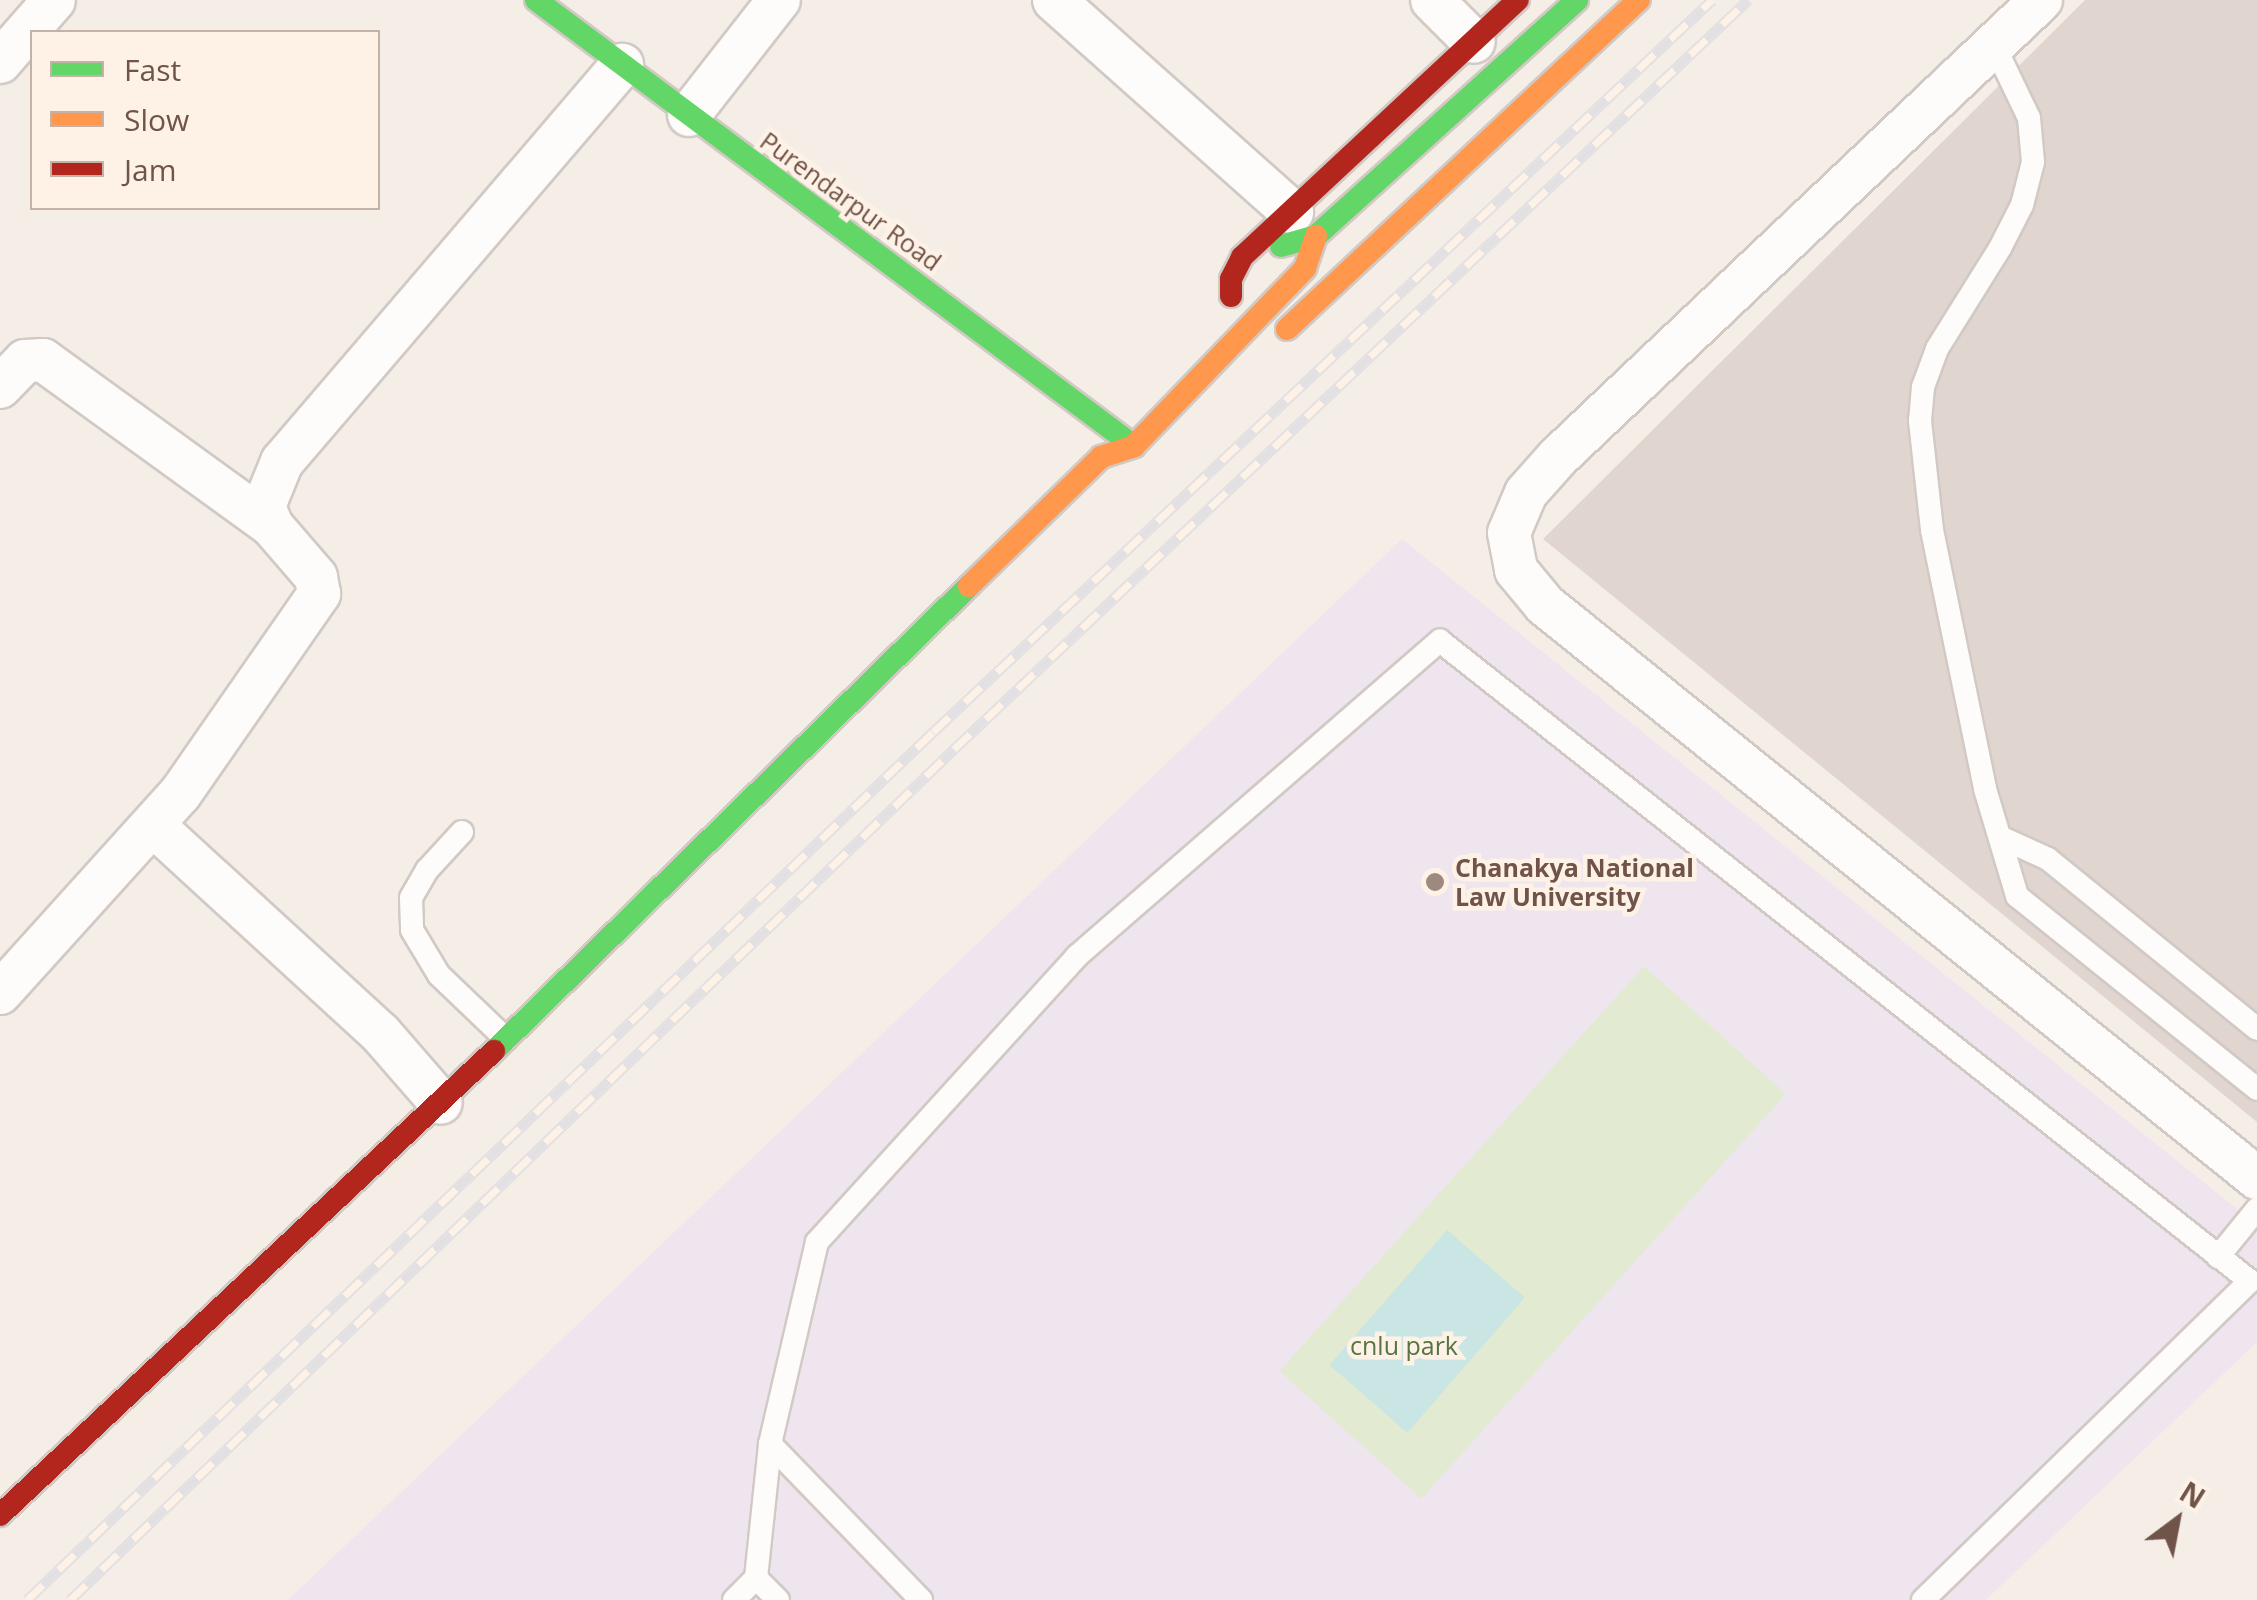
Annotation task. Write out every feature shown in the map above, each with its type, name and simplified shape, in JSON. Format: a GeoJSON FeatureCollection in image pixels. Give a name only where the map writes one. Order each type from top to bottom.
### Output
{"type":"FeatureCollection","features":[{"type":"Feature","properties":{"kind":"street"},"geometry":{"type":"LineString","coordinates":[[0,62],[54,0]]}},
{"type":"Feature","properties":{"kind":"street","name":"Purendarpur Road"},"geometry":{"type":"LineString","coordinates":[[536,0],[689,115],[1114,416],[1134,446]]}},
{"type":"Feature","properties":{"kind":"street"},"geometry":{"type":"LineString","coordinates":[[689,115],[780,0]]}},
{"type":"Feature","properties":{"kind":"street"},"geometry":{"type":"LineString","coordinates":[[0,1515],[440,1103],[1101,457],[1134,446],[1305,268],[1304,224],[1054,0]]}},
{"type":"Feature","properties":{"kind":"street"},"geometry":{"type":"LineString","coordinates":[[1432,0],[1474,42]]}},
{"type":"Feature","properties":{"kind":"street"},"geometry":{"type":"LineString","coordinates":[[1518,0],[1304,224],[1224,303],[1234,268],[1242,257],[1304,224],[1577,0]]}},
{"type":"Feature","properties":{"kind":"street"},"geometry":{"type":"LineString","coordinates":[[1218,357],[1262,348],[1639,0]]}},
{"type":"Feature","properties":{"kind":"street"},"geometry":{"type":"LineString","coordinates":[[2041,0],[1558,456],[1526,493],[1509,533],[1516,570],[1545,606],[2257,1178]]}},
{"type":"Feature","properties":{"kind":"street"},"geometry":{"type":"LineString","coordinates":[[272,526],[264,506],[282,462],[622,65]]}},
{"type":"Feature","properties":{"kind":"street"},"geometry":{"type":"LineString","coordinates":[[0,386],[26,361],[43,360],[272,526],[316,577],[318,594],[209,756],[154,825],[0,993]]}},
{"type":"Feature","properties":{"kind":"street"},"geometry":{"type":"LineString","coordinates":[[1101,457],[1114,416]]}},
{"type":"Feature","properties":{"kind":"street"},"geometry":{"type":"LineString","coordinates":[[154,825],[381,1034],[440,1103]]}},
{"type":"Feature","properties":{"kind":"lane"},"geometry":{"type":"LineString","coordinates":[[1994,44],[2029,118],[2033,162],[2022,205],[2000,248],[1937,349],[1923,388],[1920,421],[1932,530],[1985,789],[2017,896],[2257,1089]]}},
{"type":"Feature","properties":{"kind":"lane"},"geometry":{"type":"LineString","coordinates":[[734,1600],[756,1578],[770,1444],[816,1242],[1077,956],[1440,641],[2250,1282],[1924,1600]]}},
{"type":"Feature","properties":{"kind":"lane"},"geometry":{"type":"LineString","coordinates":[[462,832],[426,870],[411,898],[412,930],[439,976],[506,1039]]}},
{"type":"Feature","properties":{"kind":"lane"},"geometry":{"type":"LineString","coordinates":[[2000,837],[2048,860],[2257,1028]]}},
{"type":"Feature","properties":{"kind":"lane"},"geometry":{"type":"LineString","coordinates":[[2218,1256],[2257,1209]]}},
{"type":"Feature","properties":{"kind":"lane"},"geometry":{"type":"LineString","coordinates":[[770,1444],[921,1600]]}},
{"type":"Feature","properties":{"kind":"lane"},"geometry":{"type":"LineString","coordinates":[[756,1578],[778,1600]]}},
{"type":"Feature","properties":{"kind":"shaded area","name":"Chanakya National Law University"},"geometry":{"type":"Polygon","coordinates":[[[1402,539],[2257,1225],[2257,1342],[1986,1600],[288,1600],[1402,539]]]}},
{"type":"Feature","properties":{"kind":"green space","name":"cnlu park"},"geometry":{"type":"Polygon","coordinates":[[[1644,966],[1786,1094],[1421,1499],[1279,1371],[1644,966]]]}},
{"type":"Feature","properties":{"kind":"water"},"geometry":{"type":"Polygon","coordinates":[[[1447,1230],[1525,1298],[1407,1433],[1330,1365],[1447,1230]]]}},
{"type":"Feature","properties":{"kind":"building"},"geometry":{"type":"Polygon","coordinates":[[[2085,0],[2257,0],[2257,1122],[1543,539],[2085,0]]]}},
{"type":"Feature","properties":{"kind":"railway"},"geometry":{"type":"LineString","coordinates":[[27,1600],[933,732],[1712,0]]}},
{"type":"Feature","properties":{"kind":"railway"},"geometry":{"type":"LineString","coordinates":[[70,1600],[954,749],[1748,0]]}},
{"type":"Feature","properties":{"kind":"traffic: fast"},"geometry":{"type":"LineString","coordinates":[[536,0],[1134,446]]}},
{"type":"Feature","properties":{"kind":"traffic: fast"},"geometry":{"type":"LineString","coordinates":[[1281,246],[1316,236],[1577,0]]}},
{"type":"Feature","properties":{"kind":"traffic: fast"},"geometry":{"type":"LineString","coordinates":[[494,1051],[969,586]]}},
{"type":"Feature","properties":{"kind":"traffic: slow"},"geometry":{"type":"LineString","coordinates":[[1287,329],[1639,0]]}},
{"type":"Feature","properties":{"kind":"traffic: slow"},"geometry":{"type":"LineString","coordinates":[[969,586],[1101,457],[1134,446],[1305,268],[1316,236]]}},
{"type":"Feature","properties":{"kind":"traffic: jam"},"geometry":{"type":"LineString","coordinates":[[1231,296],[1231,279],[1242,257],[1518,0]]}},
{"type":"Feature","properties":{"kind":"traffic: jam"},"geometry":{"type":"LineString","coordinates":[[0,1515],[494,1051]]}},
{"type":"Feature","properties":{"kind":"place","name":"Chanakya National Law University"},"geometry":{"type":"Point","coordinates":[1435,882]}}]}
